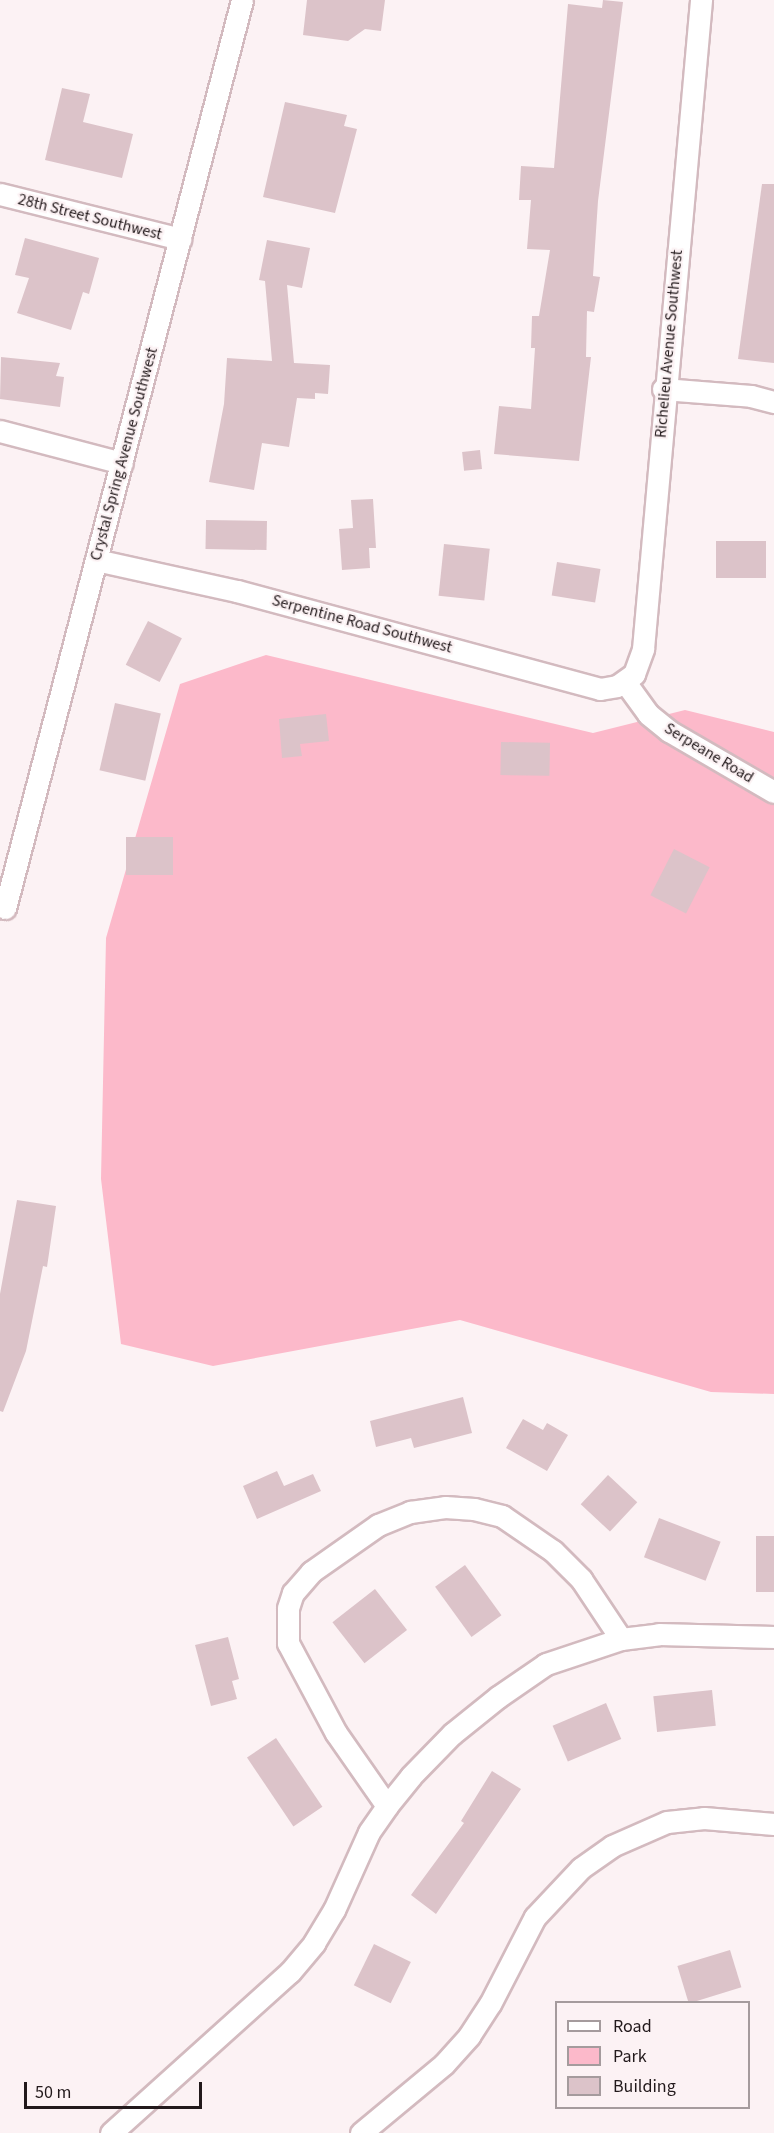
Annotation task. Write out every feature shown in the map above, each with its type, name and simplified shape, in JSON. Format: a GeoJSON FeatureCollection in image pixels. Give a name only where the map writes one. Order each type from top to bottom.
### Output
{"type":"FeatureCollection","features":[{"type":"Feature","properties":{"kind":"street","name":"Crystal Spring Avenue Southwest"},"geometry":{"type":"LineString","coordinates":[[5,908],[242,0]]}},
{"type":"Feature","properties":{"kind":"street","name":"Richelieu Avenue Southwest"},"geometry":{"type":"LineString","coordinates":[[625,682],[640,663],[643,649],[663,389],[700,0]]}},
{"type":"Feature","properties":{"kind":"street","name":"28th Street Southwest"},"geometry":{"type":"LineString","coordinates":[[0,194],[180,239]]}},
{"type":"Feature","properties":{"kind":"street"},"geometry":{"type":"LineString","coordinates":[[663,389],[751,396],[774,402]]}},
{"type":"Feature","properties":{"kind":"street"},"geometry":{"type":"LineString","coordinates":[[0,430],[122,462]]}},
{"type":"Feature","properties":{"kind":"street","name":"Serpentine Road Southwest"},"geometry":{"type":"LineString","coordinates":[[96,560],[237,591],[600,689],[625,682]]}},
{"type":"Feature","properties":{"kind":"street","name":"Serpeane Road"},"geometry":{"type":"LineString","coordinates":[[625,682],[648,714],[669,731],[774,792]]}},
{"type":"Feature","properties":{"kind":"street"},"geometry":{"type":"LineString","coordinates":[[387,1806],[336,1733],[288,1643],[288,1608],[293,1593],[311,1572],[378,1525],[410,1512],[445,1507],[474,1509],[502,1516],[553,1551],[581,1579],[621,1639]]}},
{"type":"Feature","properties":{"kind":"street"},"geometry":{"type":"LineString","coordinates":[[111,2133],[290,1972],[314,1943],[334,1910],[369,1832],[387,1806],[411,1776],[452,1734],[498,1697],[546,1664],[621,1639],[659,1634],[774,1637]]}},
{"type":"Feature","properties":{"kind":"street"},"geometry":{"type":"LineString","coordinates":[[361,2133],[444,2064],[469,2036],[490,2004],[535,1917],[581,1868],[612,1846],[667,1822],[704,1818],[774,1824]]}},
{"type":"Feature","properties":{"kind":"green space"},"geometry":{"type":"Polygon","coordinates":[[[266,655],[593,733],[685,710],[774,732],[774,1394],[711,1392],[460,1320],[213,1366],[121,1344],[101,1179],[106,938],[180,684],[266,655]]]}},
{"type":"Feature","properties":{"kind":"building"},"geometry":{"type":"Polygon","coordinates":[[[307,0],[385,0],[381,31],[365,29],[348,41],[303,35],[307,0]]]}},
{"type":"Feature","properties":{"kind":"building"},"geometry":{"type":"Polygon","coordinates":[[[603,0],[623,2],[598,201],[593,276],[600,277],[594,312],[587,311],[586,357],[591,357],[579,461],[494,454],[499,406],[531,409],[535,348],[531,348],[532,316],[539,316],[550,250],[527,249],[531,200],[519,200],[521,166],[554,168],[568,4],[602,8],[603,0]]]}},
{"type":"Feature","properties":{"kind":"building"},"geometry":{"type":"Polygon","coordinates":[[[62,88],[90,94],[83,122],[133,134],[122,178],[45,160],[62,88]]]}},
{"type":"Feature","properties":{"kind":"building"},"geometry":{"type":"Polygon","coordinates":[[[285,102],[347,115],[344,126],[357,129],[335,213],[263,197],[285,102]]]}},
{"type":"Feature","properties":{"kind":"building"},"geometry":{"type":"Polygon","coordinates":[[[762,184],[774,184],[774,363],[738,359],[762,184]]]}},
{"type":"Feature","properties":{"kind":"building"},"geometry":{"type":"Polygon","coordinates":[[[25,238],[99,258],[89,294],[83,292],[71,330],[17,313],[29,278],[15,275],[25,238]]]}},
{"type":"Feature","properties":{"kind":"building"},"geometry":{"type":"Polygon","coordinates":[[[267,240],[310,248],[302,288],[287,285],[294,363],[330,365],[328,394],[315,393],[315,399],[297,398],[289,447],[262,443],[254,490],[209,482],[224,404],[227,358],[272,361],[265,281],[259,280],[267,240]]]}},
{"type":"Feature","properties":{"kind":"building"},"geometry":{"type":"Polygon","coordinates":[[[1,357],[60,363],[56,376],[64,377],[60,407],[0,399],[1,357]]]}},
{"type":"Feature","properties":{"kind":"building"},"geometry":{"type":"Polygon","coordinates":[[[480,450],[482,469],[464,471],[462,452],[480,450]]]}},
{"type":"Feature","properties":{"kind":"building"},"geometry":{"type":"Polygon","coordinates":[[[373,499],[376,548],[369,548],[370,568],[342,570],[339,529],[353,528],[351,500],[373,499]]]}},
{"type":"Feature","properties":{"kind":"building"},"geometry":{"type":"Polygon","coordinates":[[[206,520],[267,521],[266,550],[205,549],[206,520]]]}},
{"type":"Feature","properties":{"kind":"building"},"geometry":{"type":"Polygon","coordinates":[[[716,541],[766,541],[766,578],[716,578],[716,541]]]}},
{"type":"Feature","properties":{"kind":"building"},"geometry":{"type":"Polygon","coordinates":[[[444,544],[490,549],[484,601],[439,596],[444,544]]]}},
{"type":"Feature","properties":{"kind":"building"},"geometry":{"type":"Polygon","coordinates":[[[557,562],[600,569],[595,602],[552,596],[557,562]]]}},
{"type":"Feature","properties":{"kind":"building"},"geometry":{"type":"Polygon","coordinates":[[[148,621],[182,638],[160,682],[126,665],[148,621]]]}},
{"type":"Feature","properties":{"kind":"building"},"geometry":{"type":"Polygon","coordinates":[[[115,703],[161,714],[145,781],[99,770],[115,703]]]}},
{"type":"Feature","properties":{"kind":"building"},"geometry":{"type":"Polygon","coordinates":[[[326,714],[329,741],[300,744],[302,756],[282,758],[279,719],[326,714]]]}},
{"type":"Feature","properties":{"kind":"building"},"geometry":{"type":"Polygon","coordinates":[[[501,742],[550,743],[549,776],[500,775],[501,742]]]}},
{"type":"Feature","properties":{"kind":"building"},"geometry":{"type":"Polygon","coordinates":[[[126,837],[173,837],[173,875],[126,875],[126,837]]]}},
{"type":"Feature","properties":{"kind":"building"},"geometry":{"type":"Polygon","coordinates":[[[674,849],[710,867],[686,913],[650,895],[674,849]]]}},
{"type":"Feature","properties":{"kind":"building"},"geometry":{"type":"Polygon","coordinates":[[[17,1200],[56,1206],[47,1267],[43,1266],[26,1351],[3,1412],[0,1411],[0,1294],[17,1200]]]}},
{"type":"Feature","properties":{"kind":"building"},"geometry":{"type":"Polygon","coordinates":[[[463,1397],[472,1433],[414,1448],[411,1438],[376,1447],[370,1421],[463,1397]]]}},
{"type":"Feature","properties":{"kind":"building"},"geometry":{"type":"Polygon","coordinates":[[[523,1419],[543,1430],[547,1423],[568,1435],[547,1471],[506,1448],[523,1419]]]}},
{"type":"Feature","properties":{"kind":"building"},"geometry":{"type":"Polygon","coordinates":[[[277,1471],[284,1486],[313,1474],[321,1491],[257,1519],[243,1486],[277,1471]]]}},
{"type":"Feature","properties":{"kind":"building"},"geometry":{"type":"Polygon","coordinates":[[[608,1475],[637,1502],[610,1532],[581,1504],[608,1475]]]}},
{"type":"Feature","properties":{"kind":"building"},"geometry":{"type":"Polygon","coordinates":[[[659,1518],[721,1542],[706,1581],[644,1557],[659,1518]]]}},
{"type":"Feature","properties":{"kind":"building"},"geometry":{"type":"Polygon","coordinates":[[[756,1536],[774,1536],[774,1592],[756,1592],[756,1536]]]}},
{"type":"Feature","properties":{"kind":"building"},"geometry":{"type":"Polygon","coordinates":[[[465,1565],[501,1615],[472,1637],[435,1587],[465,1565]]]}},
{"type":"Feature","properties":{"kind":"building"},"geometry":{"type":"Polygon","coordinates":[[[375,1589],[407,1630],[364,1663],[332,1622],[375,1589]]]}},
{"type":"Feature","properties":{"kind":"building"},"geometry":{"type":"Polygon","coordinates":[[[228,1637],[239,1679],[232,1681],[237,1699],[211,1706],[195,1645],[228,1637]]]}},
{"type":"Feature","properties":{"kind":"building"},"geometry":{"type":"Polygon","coordinates":[[[712,1690],[716,1726],[657,1732],[653,1696],[712,1690]]]}},
{"type":"Feature","properties":{"kind":"building"},"geometry":{"type":"Polygon","coordinates":[[[606,1703],[621,1739],[568,1762],[553,1726],[606,1703]]]}},
{"type":"Feature","properties":{"kind":"building"},"geometry":{"type":"Polygon","coordinates":[[[276,1738],[322,1807],[293,1826],[247,1758],[276,1738]]]}},
{"type":"Feature","properties":{"kind":"building"},"geometry":{"type":"Polygon","coordinates":[[[492,1771],[521,1789],[436,1914],[411,1895],[464,1823],[461,1821],[492,1771]]]}},
{"type":"Feature","properties":{"kind":"building"},"geometry":{"type":"Polygon","coordinates":[[[374,1944],[411,1962],[391,2003],[354,1985],[374,1944]]]}},
{"type":"Feature","properties":{"kind":"building"},"geometry":{"type":"Polygon","coordinates":[[[730,1950],[741,1987],[697,2001],[688,2001],[677,1966],[730,1950]]]}}]}
